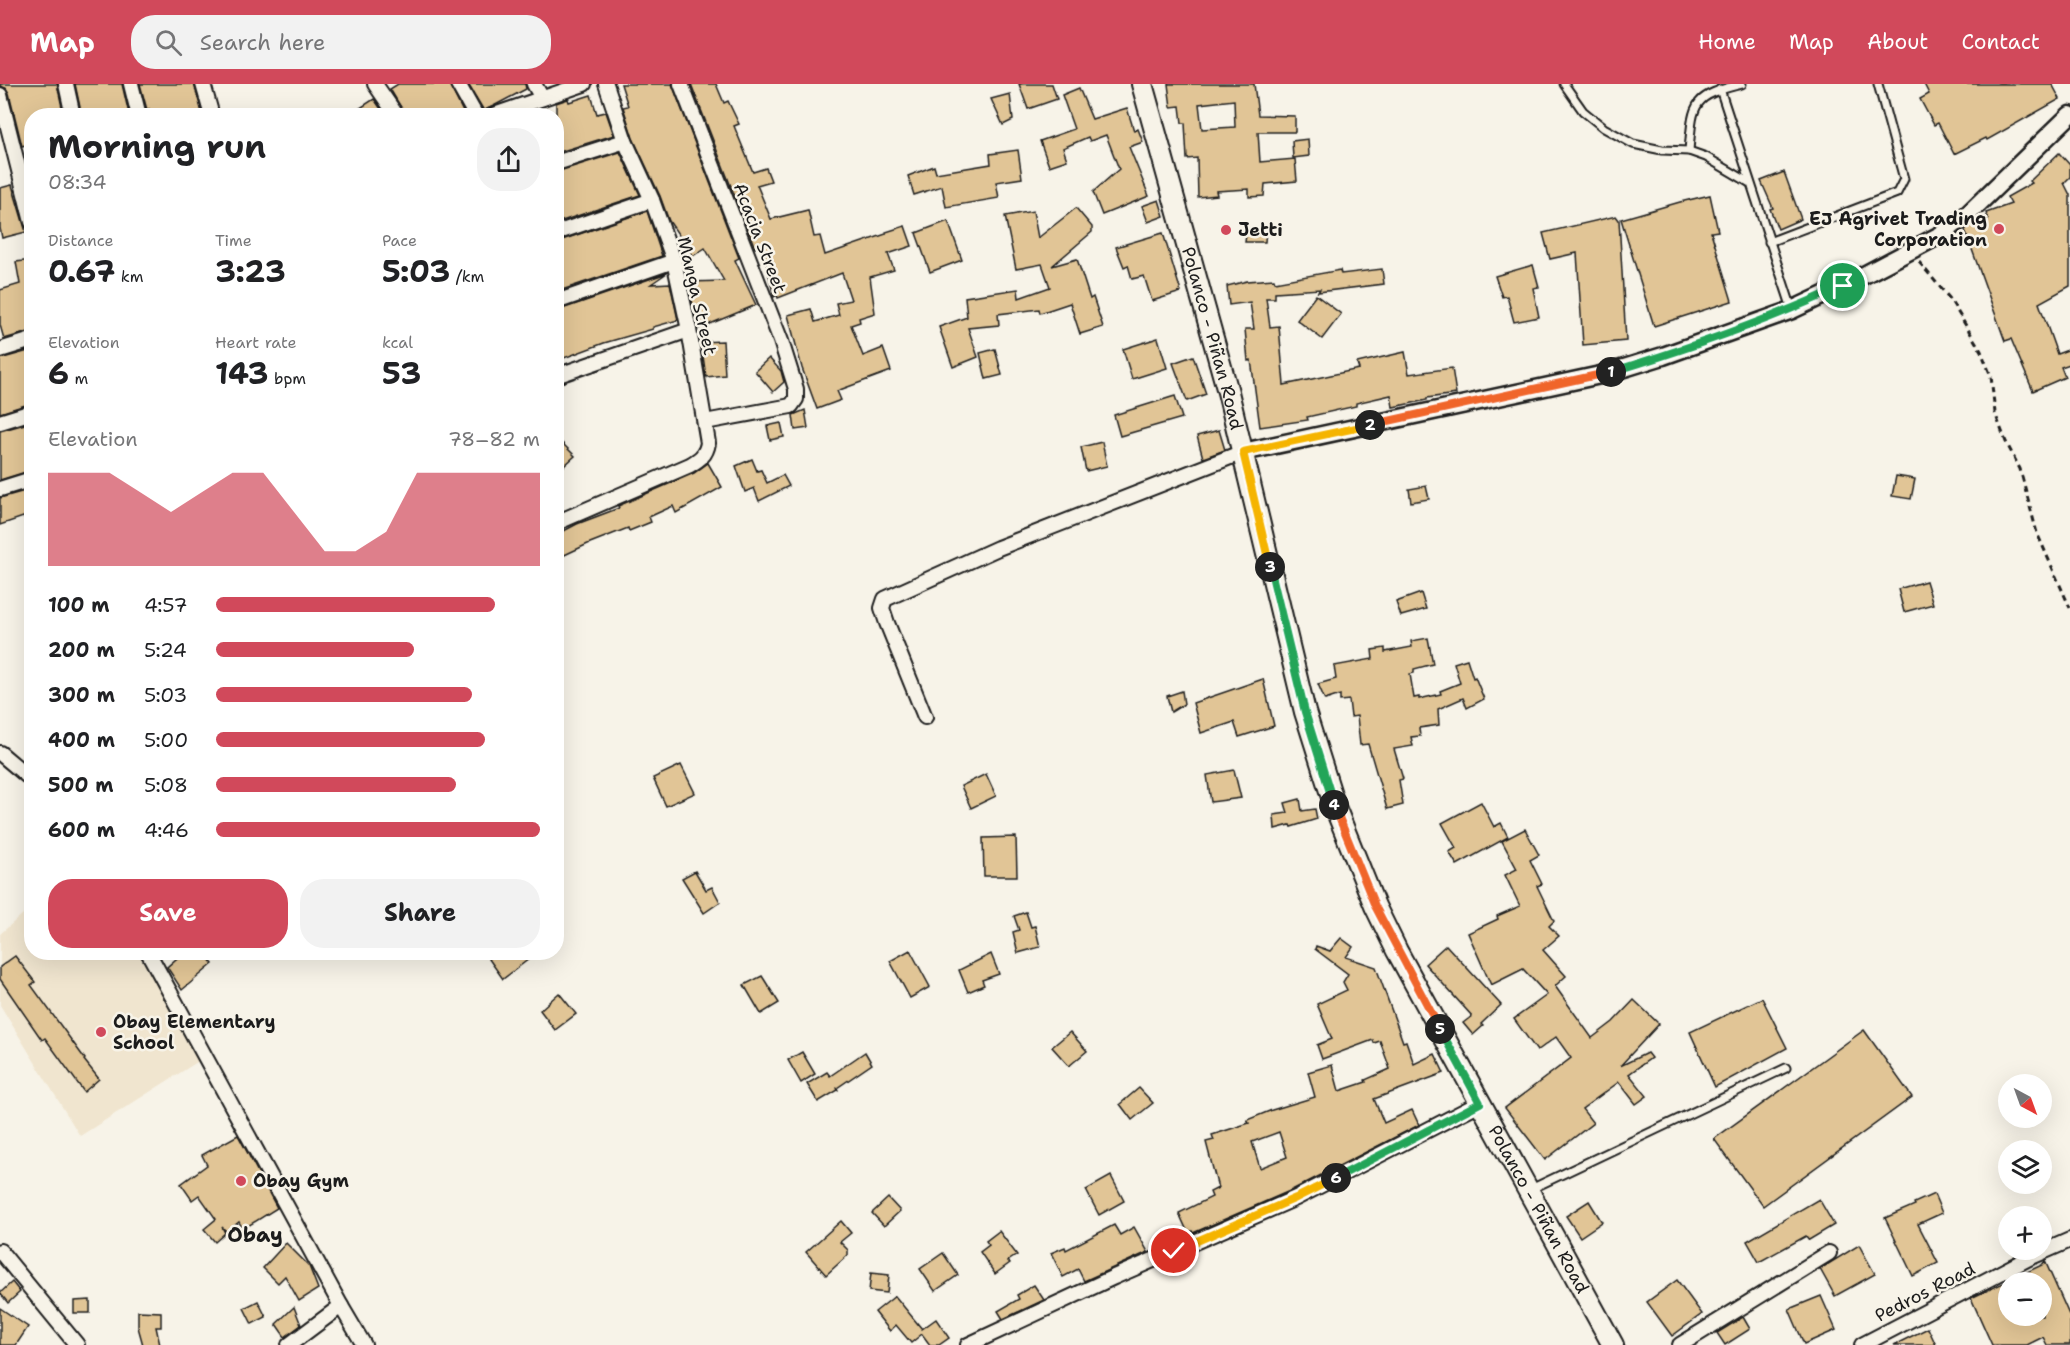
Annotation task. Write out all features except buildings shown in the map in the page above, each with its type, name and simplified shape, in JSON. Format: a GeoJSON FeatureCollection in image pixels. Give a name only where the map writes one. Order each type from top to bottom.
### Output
{"type":"FeatureCollection","features":[{"type":"Feature","properties":{"kind":"main road","name":"Polanco - Piñan Road"},"geometry":{"type":"LineString","coordinates":[[1142,84],[1243,452],[1305,712],[1335,807],[1375,906],[1397,951],[1613,1345]]}},
{"type":"Feature","properties":{"kind":"street"},"geometry":{"type":"LineString","coordinates":[[66,84],[71,108]]}},
{"type":"Feature","properties":{"kind":"street"},"geometry":{"type":"LineString","coordinates":[[131,84],[137,108]]}},
{"type":"Feature","properties":{"kind":"street"},"geometry":{"type":"LineString","coordinates":[[203,84],[210,108]]}},
{"type":"Feature","properties":{"kind":"street"},"geometry":{"type":"LineString","coordinates":[[375,84],[392,108]]}},
{"type":"Feature","properties":{"kind":"street"},"geometry":{"type":"LineString","coordinates":[[458,84],[472,108]]}},
{"type":"Feature","properties":{"kind":"street"},"geometry":{"type":"LineString","coordinates":[[534,84],[542,98]]}},
{"type":"Feature","properties":{"kind":"street"},"geometry":{"type":"LineString","coordinates":[[513,108],[584,84]]}},
{"type":"Feature","properties":{"kind":"street","name":"Manga Street"},"geometry":{"type":"LineString","coordinates":[[564,520],[690,465],[701,458],[708,443],[689,330],[674,261],[652,200],[625,141],[606,84]]}},
{"type":"Feature","properties":{"kind":"street","name":"Acacia Street"},"geometry":{"type":"LineString","coordinates":[[681,84],[781,341],[796,390],[796,399],[791,406],[705,422]]}},
{"type":"Feature","properties":{"kind":"street"},"geometry":{"type":"LineString","coordinates":[[0,95],[24,190]]}},
{"type":"Feature","properties":{"kind":"street"},"geometry":{"type":"LineString","coordinates":[[925,717],[887,623],[882,608],[885,599],[998,548],[1243,452],[1605,374],[1711,340],[1792,310],[1942,234],[1968,214],[2070,116]]}},
{"type":"Feature","properties":{"kind":"street"},"geometry":{"type":"LineString","coordinates":[[564,160],[625,141]]}},
{"type":"Feature","properties":{"kind":"street"},"geometry":{"type":"LineString","coordinates":[[564,229],[652,200]]}},
{"type":"Feature","properties":{"kind":"street"},"geometry":{"type":"LineString","coordinates":[[564,299],[674,261]]}},
{"type":"Feature","properties":{"kind":"street"},"geometry":{"type":"LineString","coordinates":[[564,373],[689,330]]}},
{"type":"Feature","properties":{"kind":"street"},"geometry":{"type":"LineString","coordinates":[[0,350],[24,342]]}},
{"type":"Feature","properties":{"kind":"street"},"geometry":{"type":"LineString","coordinates":[[0,422],[24,414]]}},
{"type":"Feature","properties":{"kind":"street"},"geometry":{"type":"LineString","coordinates":[[0,489],[24,482]]}},
{"type":"Feature","properties":{"kind":"street"},"geometry":{"type":"LineString","coordinates":[[0,753],[24,773]]}},
{"type":"Feature","properties":{"kind":"street"},"geometry":{"type":"LineString","coordinates":[[152,960],[364,1345]]}},
{"type":"Feature","properties":{"kind":"street"},"geometry":{"type":"LineString","coordinates":[[968,1345],[1114,1277],[1296,1198],[1480,1103]]}},
{"type":"Feature","properties":{"kind":"street","name":"Pedros Road"},"geometry":{"type":"LineString","coordinates":[[1862,1345],[2029,1258],[2070,1240]]}},
{"type":"Feature","properties":{"kind":"street"},"geometry":{"type":"LineString","coordinates":[[0,1251],[77,1345]]}},
{"type":"Feature","properties":{"kind":"street"},"geometry":{"type":"LineString","coordinates":[[1680,1345],[1829,1253]]}},
{"type":"Feature","properties":{"kind":"street"},"geometry":{"type":"LineString","coordinates":[[289,1345],[341,1306]]}},
{"type":"Feature","properties":{"kind":"lane"},"geometry":{"type":"LineString","coordinates":[[1564,84],[1582,111],[1604,128],[1633,144],[1662,150],[1689,151],[1706,157],[1750,183]]}},
{"type":"Feature","properties":{"kind":"lane"},"geometry":{"type":"LineString","coordinates":[[1689,151],[1692,116],[1698,102],[1707,94],[1742,84]]}},
{"type":"Feature","properties":{"kind":"lane"},"geometry":{"type":"LineString","coordinates":[[1769,242],[1897,192],[1904,179],[1878,84]]}},
{"type":"Feature","properties":{"kind":"lane"},"geometry":{"type":"LineString","coordinates":[[1720,89],[1792,310]]}},
{"type":"Feature","properties":{"kind":"lane"},"geometry":{"type":"LineString","coordinates":[[1528,1190],[1786,1068]]}},
{"type":"Feature","properties":{"kind":"path"},"geometry":{"type":"LineString","coordinates":[[1911,251],[1950,299],[1981,351],[1990,376],[1995,413],[2020,469],[2037,532],[2070,608]]}},
{"type":"Feature","properties":{"kind":"shaded area","name":"Obay Elementary School"},"geometry":{"type":"Polygon","coordinates":[[[24,913],[24,960],[142,960],[202,1059],[80,1136],[0,1005],[0,934],[24,913]]]}},
{"type":"Feature","properties":{"kind":"place","name":"EJ Agrivet Trading Corporation"},"geometry":{"type":"Point","coordinates":[1999,229]}},
{"type":"Feature","properties":{"kind":"place","name":"Jetti"},"geometry":{"type":"Point","coordinates":[1226,230]}},
{"type":"Feature","properties":{"kind":"place","name":"Obay Elementary School"},"geometry":{"type":"Point","coordinates":[101,1032]}},
{"type":"Feature","properties":{"kind":"place","name":"Obay Gym"},"geometry":{"type":"Point","coordinates":[241,1181]}},
{"type":"Feature","properties":{"kind":"district","name":"Obay"},"geometry":{"type":"Point","coordinates":[255,1235]}},
{"type":"Feature","properties":{"kind":"route"},"geometry":{"type":"LineString","coordinates":[[1174,1251],[1296,1198],[1480,1103],[1397,951],[1375,906],[1335,807],[1305,712],[1243,452],[1605,374],[1792,310],[1843,286]]}}]}
